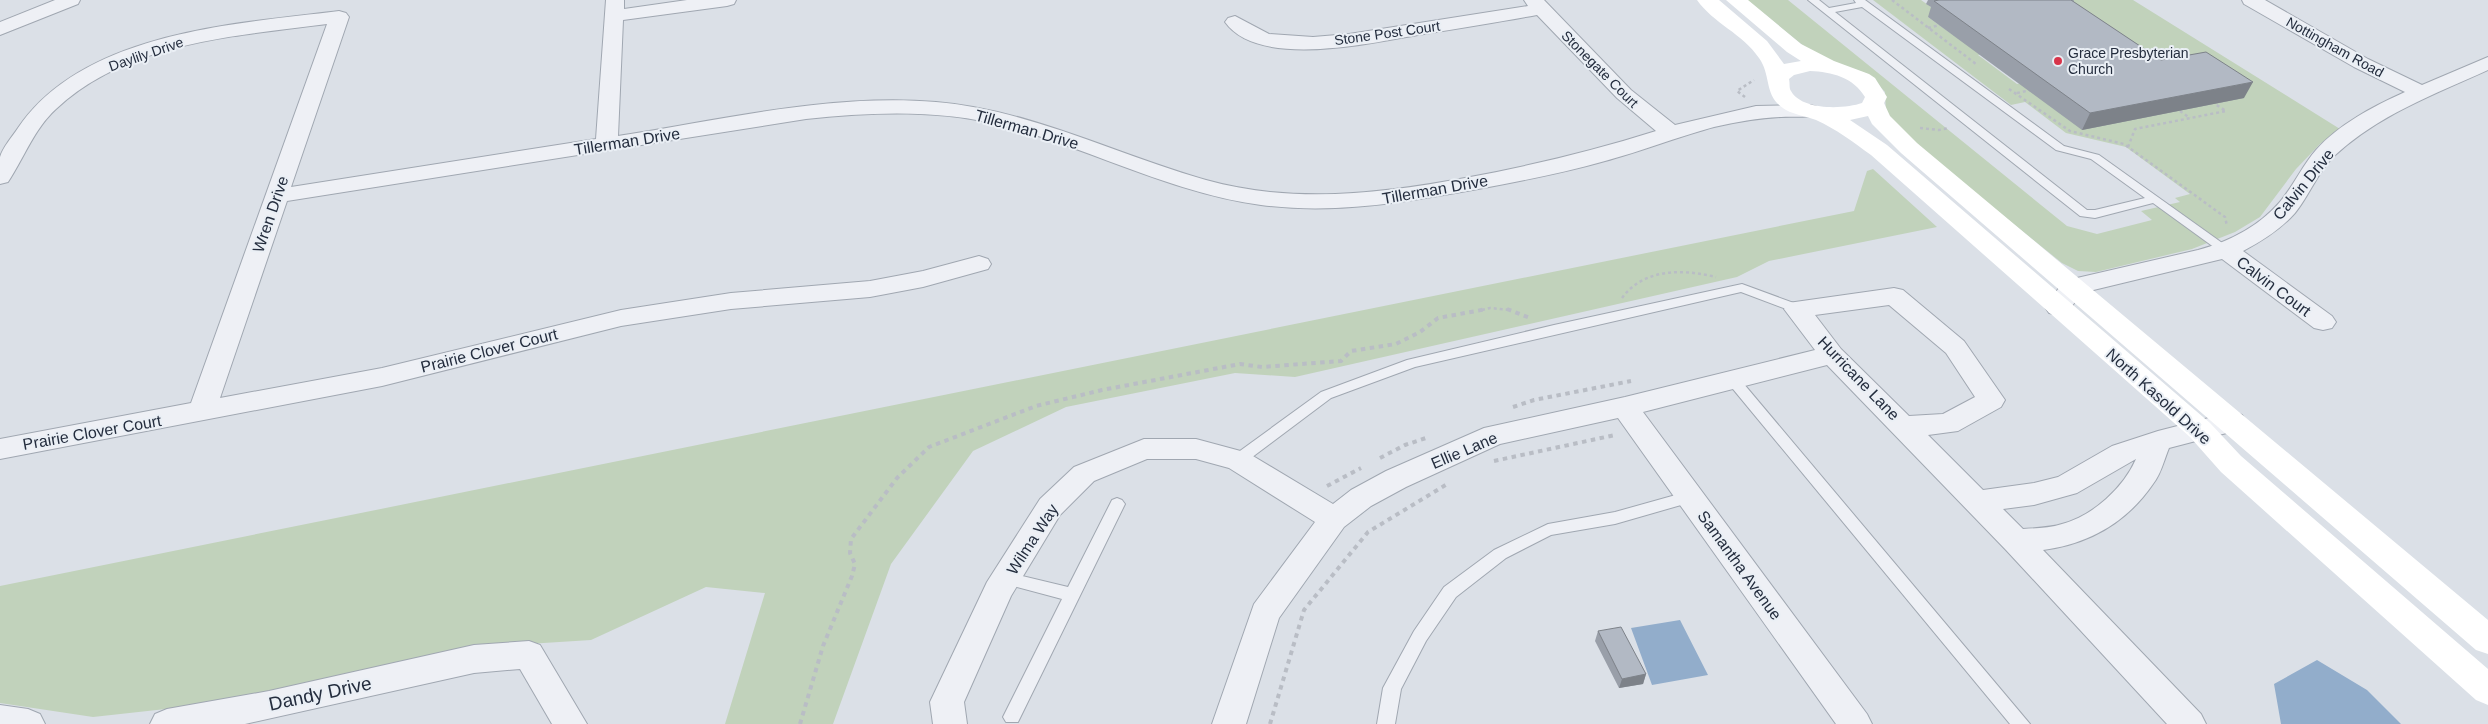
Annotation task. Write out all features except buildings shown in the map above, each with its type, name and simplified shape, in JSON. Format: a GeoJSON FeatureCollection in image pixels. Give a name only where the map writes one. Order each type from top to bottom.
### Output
{"type":"FeatureCollection","features":[{"type":"Feature","properties":{"kind":"main road"},"geometry":{"type":"LineString","coordinates":[[1707,0],[1768,53],[1777,68],[1778,80]]}},
{"type":"Feature","properties":{"kind":"main road"},"geometry":{"type":"LineString","coordinates":[[1736,0],[1794,48],[1831,67]]}},
{"type":"Feature","properties":{"kind":"main road"},"geometry":{"type":"LineString","coordinates":[[1778,80],[1783,72],[1797,67],[1831,67]]}},
{"type":"Feature","properties":{"kind":"main road","name":"North Kasold Drive"},"geometry":{"type":"LineString","coordinates":[[1831,67],[1850,73],[1865,81],[1876,94],[1874,104],[1880,119],[2066,297],[2200,430],[2231,464],[2488,690]]}},
{"type":"Feature","properties":{"kind":"main road","name":"North Kasold Drive"},"geometry":{"type":"LineString","coordinates":[[1778,80],[1779,90],[1786,98],[1847,127],[1879,150],[2066,297],[2232,422],[2488,640]]}},
{"type":"Feature","properties":{"kind":"main road"},"geometry":{"type":"LineString","coordinates":[[1815,112],[1854,115],[1870,109],[1874,104]]}},
{"type":"Feature","properties":{"kind":"street"},"geometry":{"type":"LineString","coordinates":[[0,29],[71,0]]}},
{"type":"Feature","properties":{"kind":"street"},"geometry":{"type":"LineString","coordinates":[[607,145],[614,8],[727,0]]}},
{"type":"Feature","properties":{"kind":"street","name":"Nottingham Road"},"geometry":{"type":"LineString","coordinates":[[2251,0],[2361,63],[2421,92]]}},
{"type":"Feature","properties":{"kind":"street","name":"Stone Post Court"},"geometry":{"type":"LineString","coordinates":[[1235,22],[1253,35],[1270,39],[1321,42],[1349,40],[1537,4]]}},
{"type":"Feature","properties":{"kind":"street","name":"Stonegate Court"},"geometry":{"type":"LineString","coordinates":[[1537,4],[1624,94],[1672,133]]}},
{"type":"Feature","properties":{"kind":"street","name":"Daylily Drive"},"geometry":{"type":"LineString","coordinates":[[0,177],[32,123],[48,104],[70,88],[103,69],[145,52],[202,36],[339,17]]}},
{"type":"Feature","properties":{"kind":"street","name":"Wren Drive"},"geometry":{"type":"LineString","coordinates":[[202,412],[339,17]]}},
{"type":"Feature","properties":{"kind":"street","name":"Calvin Drive"},"geometry":{"type":"LineString","coordinates":[[2066,297],[2219,245],[2270,225],[2287,208],[2324,154],[2352,131],[2384,110],[2488,62]]}},
{"type":"Feature","properties":{"kind":"street","name":"Tillerman Drive"},"geometry":{"type":"LineString","coordinates":[[1707,121],[1728,109],[1758,96],[1778,80]]}},
{"type":"Feature","properties":{"kind":"street","name":"Tillerman Drive"},"geometry":{"type":"LineString","coordinates":[[276,196],[845,108],[917,106],[951,109],[1013,121],[1227,192],[1264,198],[1326,202],[1399,197],[1555,168],[1624,149],[1707,121],[1770,109],[1815,112]]}},
{"type":"Feature","properties":{"kind":"street","name":"Calvin Court"},"geometry":{"type":"LineString","coordinates":[[2219,245],[2323,322]]}},
{"type":"Feature","properties":{"kind":"street","name":"Prairie Clover Court"},"geometry":{"type":"LineString","coordinates":[[0,449],[382,377],[621,318],[731,301],[870,289],[924,279],[978,264]]}},
{"type":"Feature","properties":{"kind":"street","name":"Hurricane Lane"},"geometry":{"type":"LineString","coordinates":[[1905,426],[1948,424],[1991,400],[1954,347],[1894,296],[1797,309],[1832,355],[1905,426],[2189,724]]}},
{"type":"Feature","properties":{"kind":"street","name":"Ellie Lane"},"geometry":{"type":"LineString","coordinates":[[1229,724],[1265,613],[1334,519],[1361,498],[1396,479],[1494,435],[1629,412],[1733,380],[1832,355]]}},
{"type":"Feature","properties":{"kind":"street","name":"Samantha Avenue"},"geometry":{"type":"LineString","coordinates":[[1629,412],[1855,724]]}},
{"type":"Feature","properties":{"kind":"street"},"geometry":{"type":"LineString","coordinates":[[1976,502],[2034,494],[2067,485],[2122,453],[2158,441],[2232,422]]}},
{"type":"Feature","properties":{"kind":"street"},"geometry":{"type":"LineString","coordinates":[[2017,542],[2068,535],[2108,515],[2143,477],[2158,441]]}},
{"type":"Feature","properties":{"kind":"street","name":"Wilma Way"},"geometry":{"type":"LineString","coordinates":[[950,724],[947,702],[998,591],[1050,507],[1084,474],[1144,449],[1196,449],[1238,460],[1334,519]]}},
{"type":"Feature","properties":{"kind":"street","name":"Dandy Drive"},"geometry":{"type":"LineString","coordinates":[[167,724],[269,705],[474,659],[530,655],[570,724]]}},
{"type":"Feature","properties":{"kind":"street"},"geometry":{"type":"LineString","coordinates":[[0,720],[28,724]]}},
{"type":"Feature","properties":{"kind":"lane"},"geometry":{"type":"LineString","coordinates":[[1813,0],[2084,213],[2095,214],[2156,199]]}},
{"type":"Feature","properties":{"kind":"lane"},"geometry":{"type":"LineString","coordinates":[[1827,11],[1862,2],[2060,148],[2095,158],[2219,245]]}},
{"type":"Feature","properties":{"kind":"lane"},"geometry":{"type":"LineString","coordinates":[[1238,460],[1326,395],[1412,363],[1734,289],[1742,288],[1797,309]]}},
{"type":"Feature","properties":{"kind":"lane"},"geometry":{"type":"LineString","coordinates":[[1733,380],[2021,724]]}},
{"type":"Feature","properties":{"kind":"lane"},"geometry":{"type":"LineString","coordinates":[[1386,724],[1392,688],[1420,636],[1450,592],[1500,554],[1548,530],[1615,518],[1690,497]]}},
{"type":"Feature","properties":{"kind":"lane"},"geometry":{"type":"LineString","coordinates":[[1012,717],[1117,504]]}},
{"type":"Feature","properties":{"kind":"lane"},"geometry":{"type":"LineString","coordinates":[[1006,578],[1072,595]]}},
{"type":"Feature","properties":{"kind":"path"},"geometry":{"type":"LineString","coordinates":[[1892,0],[1974,61],[1980,69]]}},
{"type":"Feature","properties":{"kind":"path"},"geometry":{"type":"LineString","coordinates":[[2004,86],[2017,93],[2070,131],[2124,144],[2225,217],[2228,226],[2219,245]]}},
{"type":"Feature","properties":{"kind":"path"},"geometry":{"type":"LineString","coordinates":[[2017,93],[2036,89]]}},
{"type":"Feature","properties":{"kind":"path"},"geometry":{"type":"LineString","coordinates":[[2128,147],[2135,129],[2226,111],[2215,104]]}},
{"type":"Feature","properties":{"kind":"path"},"geometry":{"type":"LineString","coordinates":[[2180,111],[2190,118]]}},
{"type":"Feature","properties":{"kind":"path"},"geometry":{"type":"LineString","coordinates":[[1615,304],[1637,281],[1667,273],[1700,272],[1725,279],[1734,289]]}},
{"type":"Feature","properties":{"kind":"path"},"geometry":{"type":"LineString","coordinates":[[800,724],[824,646],[852,576],[855,564],[850,553],[851,539],[897,478],[930,447],[1036,406],[1102,390],[1240,364],[1262,367],[1341,361],[1351,351],[1396,344],[1420,332],[1438,318],[1505,308],[1536,319]]}},
{"type":"Feature","properties":{"kind":"path"},"geometry":{"type":"LineString","coordinates":[[1487,463],[1613,436],[1629,412]]}},
{"type":"Feature","properties":{"kind":"path"},"geometry":{"type":"LineString","coordinates":[[1270,724],[1304,610],[1368,532],[1452,480]]}},
{"type":"Feature","properties":{"kind":"green space"},"geometry":{"type":"Polygon","coordinates":[[[1747,0],[1788,0],[2067,226],[2097,234],[2152,220],[2141,211],[2180,202],[2175,198],[2190,194],[2126,147],[2066,133],[2025,102],[2011,105],[1873,0],[1921,0],[1941,14],[1928,17],[1953,35],[1966,33],[1992,52],[1978,55],[2017,84],[2040,80],[2153,77],[2045,0],[2133,0],[2340,129],[2320,144],[2296,169],[2260,217],[2235,232],[2192,249],[2096,272],[2078,271],[2062,263],[1925,153],[1886,113],[1885,92],[1874,80],[1816,56],[1747,0]]]}},
{"type":"Feature","properties":{"kind":"green space"},"geometry":{"type":"Polygon","coordinates":[[[1873,169],[1937,227],[1769,261],[1737,277],[1295,377],[1235,373],[1066,407],[973,451],[891,564],[833,724],[725,724],[765,593],[706,587],[591,640],[512,645],[184,707],[93,717],[0,703],[0,586],[1854,211],[1867,171],[1873,169]]]}},
{"type":"Feature","properties":{"kind":"water"},"geometry":{"type":"Polygon","coordinates":[[[1680,620],[1708,675],[1652,685],[1631,628],[1680,620]]]}},
{"type":"Feature","properties":{"kind":"water"},"geometry":{"type":"Polygon","coordinates":[[[2317,660],[2367,690],[2401,724],[2281,724],[2274,684],[2317,660]]]}},
{"type":"Feature","properties":{"kind":"place","name":"Grace Presbyterian Church"},"geometry":{"type":"Point","coordinates":[2058,61]}}]}
